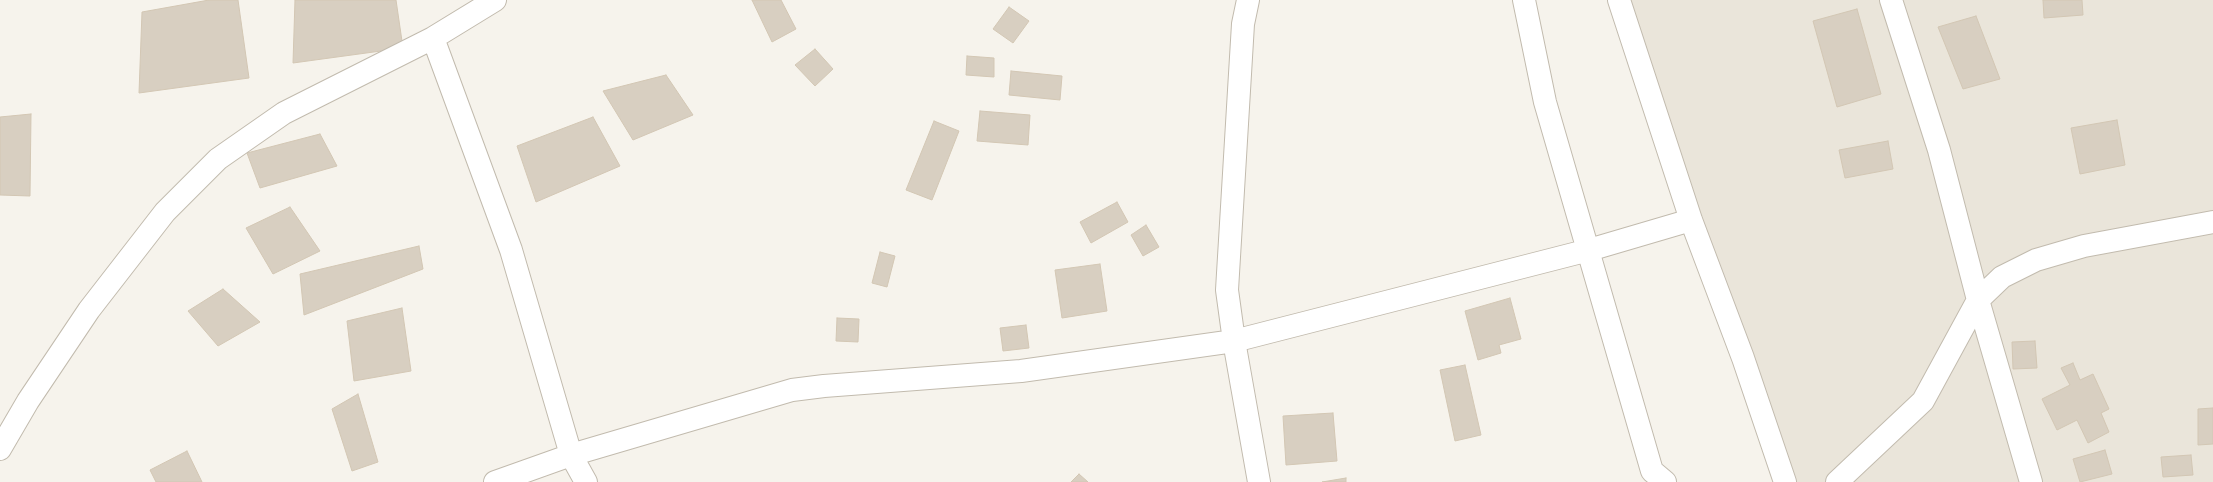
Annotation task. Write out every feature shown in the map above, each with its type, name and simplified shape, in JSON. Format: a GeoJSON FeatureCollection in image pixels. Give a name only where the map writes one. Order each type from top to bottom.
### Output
{"type":"FeatureCollection","features":[{"type":"Feature","properties":{"kind":"street"},"geometry":{"type":"LineString","coordinates":[[0,449],[28,401],[89,310],[165,212],[218,159],[284,113],[433,38],[495,0]]}},
{"type":"Feature","properties":{"kind":"street"},"geometry":{"type":"LineString","coordinates":[[1248,0],[1243,24],[1227,270],[1227,290],[1234,341],[1259,482]]}},
{"type":"Feature","properties":{"kind":"street"},"geometry":{"type":"LineString","coordinates":[[1524,0],[1545,102],[1652,471],[1665,482]]}},
{"type":"Feature","properties":{"kind":"street"},"geometry":{"type":"LineString","coordinates":[[1620,0],[1691,220],[1742,358],[1785,482]]}},
{"type":"Feature","properties":{"kind":"street"},"geometry":{"type":"LineString","coordinates":[[1892,0],[1939,150],[1978,300],[2031,482]]}},
{"type":"Feature","properties":{"kind":"street"},"geometry":{"type":"LineString","coordinates":[[433,38],[511,250],[571,455],[586,482]]}},
{"type":"Feature","properties":{"kind":"street"},"geometry":{"type":"LineString","coordinates":[[495,482],[571,455],[792,390],[824,386],[1021,371],[1234,341],[1589,250],[1691,220]]}},
{"type":"Feature","properties":{"kind":"street"},"geometry":{"type":"LineString","coordinates":[[1837,482],[1923,401],[1978,300],[2002,277],[2036,260],[2084,246],[2213,222]]}},
{"type":"Feature","properties":{"kind":"shaded area"},"geometry":{"type":"Polygon","coordinates":[[[1619,0],[2213,0],[2213,482],[1785,482],[1619,0]]]}},
{"type":"Feature","properties":{"kind":"building"},"geometry":{"type":"Polygon","coordinates":[[[209,0],[238,0],[249,78],[139,93],[142,12],[209,0]]]}},
{"type":"Feature","properties":{"kind":"building"},"geometry":{"type":"Polygon","coordinates":[[[295,0],[396,0],[403,48],[293,63],[295,0]]]}},
{"type":"Feature","properties":{"kind":"building"},"geometry":{"type":"Polygon","coordinates":[[[752,0],[781,0],[796,29],[772,42],[752,0]]]}},
{"type":"Feature","properties":{"kind":"building"},"geometry":{"type":"Polygon","coordinates":[[[2043,0],[2082,0],[2083,15],[2044,18],[2043,0]]]}},
{"type":"Feature","properties":{"kind":"building"},"geometry":{"type":"Polygon","coordinates":[[[1009,7],[1029,21],[1013,43],[993,29],[1009,7]]]}},
{"type":"Feature","properties":{"kind":"building"},"geometry":{"type":"Polygon","coordinates":[[[1857,9],[1881,94],[1837,107],[1813,21],[1857,9]]]}},
{"type":"Feature","properties":{"kind":"building"},"geometry":{"type":"Polygon","coordinates":[[[1976,16],[2000,79],[1963,89],[1938,27],[1976,16]]]}},
{"type":"Feature","properties":{"kind":"building"},"geometry":{"type":"Polygon","coordinates":[[[815,49],[833,69],[815,86],[795,65],[815,49]]]}},
{"type":"Feature","properties":{"kind":"building"},"geometry":{"type":"Polygon","coordinates":[[[967,56],[994,58],[994,77],[966,75],[967,56]]]}},
{"type":"Feature","properties":{"kind":"building"},"geometry":{"type":"Polygon","coordinates":[[[1011,71],[1062,76],[1060,100],[1009,95],[1011,71]]]}},
{"type":"Feature","properties":{"kind":"building"},"geometry":{"type":"Polygon","coordinates":[[[666,75],[693,115],[633,140],[603,91],[666,75]]]}},
{"type":"Feature","properties":{"kind":"building"},"geometry":{"type":"Polygon","coordinates":[[[980,111],[1030,115],[1028,145],[977,141],[980,111]]]}},
{"type":"Feature","properties":{"kind":"building"},"geometry":{"type":"Polygon","coordinates":[[[31,114],[30,196],[0,195],[0,117],[31,114]]]}},
{"type":"Feature","properties":{"kind":"building"},"geometry":{"type":"Polygon","coordinates":[[[593,117],[620,166],[536,202],[517,146],[593,117]]]}},
{"type":"Feature","properties":{"kind":"building"},"geometry":{"type":"Polygon","coordinates":[[[2117,120],[2125,165],[2080,174],[2071,128],[2117,120]]]}},
{"type":"Feature","properties":{"kind":"building"},"geometry":{"type":"Polygon","coordinates":[[[934,121],[959,131],[932,200],[906,190],[934,121]]]}},
{"type":"Feature","properties":{"kind":"building"},"geometry":{"type":"Polygon","coordinates":[[[320,134],[337,166],[260,188],[247,153],[320,134]]]}},
{"type":"Feature","properties":{"kind":"building"},"geometry":{"type":"Polygon","coordinates":[[[1888,141],[1893,169],[1845,178],[1839,150],[1888,141]]]}},
{"type":"Feature","properties":{"kind":"building"},"geometry":{"type":"Polygon","coordinates":[[[1117,202],[1128,222],[1091,243],[1080,222],[1117,202]]]}},
{"type":"Feature","properties":{"kind":"building"},"geometry":{"type":"Polygon","coordinates":[[[290,207],[320,251],[273,274],[246,228],[290,207]]]}},
{"type":"Feature","properties":{"kind":"building"},"geometry":{"type":"Polygon","coordinates":[[[1146,225],[1159,247],[1143,256],[1131,235],[1146,225]]]}},
{"type":"Feature","properties":{"kind":"building"},"geometry":{"type":"Polygon","coordinates":[[[419,246],[423,269],[304,315],[300,274],[419,246]]]}},
{"type":"Feature","properties":{"kind":"building"},"geometry":{"type":"Polygon","coordinates":[[[880,252],[895,256],[887,287],[872,283],[880,252]]]}},
{"type":"Feature","properties":{"kind":"building"},"geometry":{"type":"Polygon","coordinates":[[[1100,264],[1107,311],[1062,318],[1055,270],[1100,264]]]}},
{"type":"Feature","properties":{"kind":"building"},"geometry":{"type":"Polygon","coordinates":[[[223,289],[260,322],[218,346],[188,311],[223,289]]]}},
{"type":"Feature","properties":{"kind":"building"},"geometry":{"type":"Polygon","coordinates":[[[1510,298],[1521,339],[1499,345],[1501,353],[1478,360],[1465,311],[1510,298]]]}},
{"type":"Feature","properties":{"kind":"building"},"geometry":{"type":"Polygon","coordinates":[[[402,308],[411,371],[354,381],[347,321],[402,308]]]}},
{"type":"Feature","properties":{"kind":"building"},"geometry":{"type":"Polygon","coordinates":[[[837,318],[859,319],[858,342],[836,341],[837,318]]]}},
{"type":"Feature","properties":{"kind":"building"},"geometry":{"type":"Polygon","coordinates":[[[1026,325],[1029,348],[1003,351],[1000,328],[1026,325]]]}},
{"type":"Feature","properties":{"kind":"building"},"geometry":{"type":"Polygon","coordinates":[[[2035,341],[2037,368],[2013,369],[2012,342],[2035,341]]]}},
{"type":"Feature","properties":{"kind":"building"},"geometry":{"type":"Polygon","coordinates":[[[2073,363],[2080,380],[2093,374],[2109,409],[2101,413],[2109,432],[2088,443],[2077,420],[2057,430],[2042,399],[2070,385],[2061,368],[2073,363]]]}},
{"type":"Feature","properties":{"kind":"building"},"geometry":{"type":"Polygon","coordinates":[[[1465,365],[1481,435],[1455,441],[1440,370],[1465,365]]]}},
{"type":"Feature","properties":{"kind":"building"},"geometry":{"type":"Polygon","coordinates":[[[358,394],[378,462],[352,471],[332,409],[358,394]]]}},
{"type":"Feature","properties":{"kind":"building"},"geometry":{"type":"Polygon","coordinates":[[[2213,408],[2213,444],[2198,445],[2198,409],[2213,408]]]}},
{"type":"Feature","properties":{"kind":"building"},"geometry":{"type":"Polygon","coordinates":[[[1333,413],[1337,461],[1286,465],[1283,416],[1333,413]]]}},
{"type":"Feature","properties":{"kind":"building"},"geometry":{"type":"Polygon","coordinates":[[[2105,450],[2112,474],[2080,482],[2073,459],[2105,450]]]}},
{"type":"Feature","properties":{"kind":"building"},"geometry":{"type":"Polygon","coordinates":[[[187,451],[202,482],[156,482],[150,470],[187,451]]]}},
{"type":"Feature","properties":{"kind":"building"},"geometry":{"type":"Polygon","coordinates":[[[2191,455],[2193,475],[2163,477],[2161,457],[2191,455]]]}},
{"type":"Feature","properties":{"kind":"building"},"geometry":{"type":"Polygon","coordinates":[[[1079,474],[1088,482],[1071,482],[1079,474]]]}},
{"type":"Feature","properties":{"kind":"building"},"geometry":{"type":"Polygon","coordinates":[[[1346,478],[1346,482],[1322,482],[1346,478]]]}}]}
